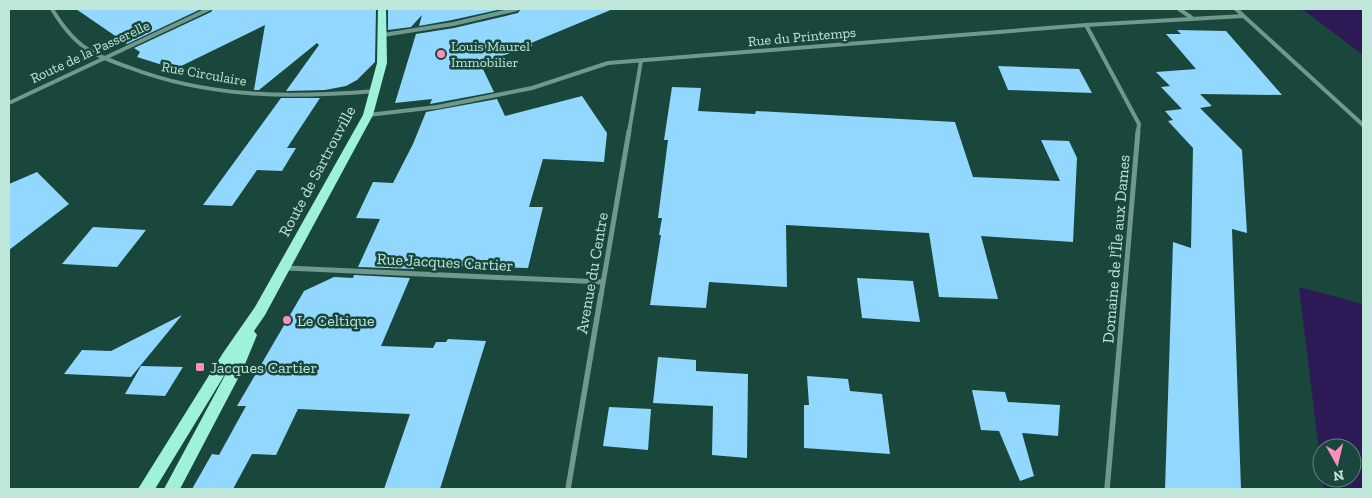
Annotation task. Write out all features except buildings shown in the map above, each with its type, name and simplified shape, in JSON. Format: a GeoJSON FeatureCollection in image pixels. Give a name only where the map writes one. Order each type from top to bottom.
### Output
{"type":"FeatureCollection","features":[{"type":"Feature","properties":{"kind":"main road","name":"Route de Sartrouville"},"geometry":{"type":"LineString","coordinates":[[146,489],[228,357],[260,311],[368,114],[382,63],[382,9]]}},
{"type":"Feature","properties":{"kind":"main road","name":"Route de Sartrouville"},"geometry":{"type":"LineString","coordinates":[[172,489],[236,369],[260,311]]}},
{"type":"Feature","properties":{"kind":"street","name":"Rue Circulaire"},"geometry":{"type":"LineString","coordinates":[[52,9],[72,36],[87,49],[133,70],[158,77],[218,90],[294,96],[375,91]]}},
{"type":"Feature","properties":{"kind":"street","name":"Route de la Passerelle"},"geometry":{"type":"LineString","coordinates":[[9,103],[209,9]]}},
{"type":"Feature","properties":{"kind":"street"},"geometry":{"type":"LineString","coordinates":[[383,35],[453,24],[517,9]]}},
{"type":"Feature","properties":{"kind":"street"},"geometry":{"type":"LineString","coordinates":[[1179,9],[1192,19]]}},
{"type":"Feature","properties":{"kind":"street"},"geometry":{"type":"LineString","coordinates":[[1236,9],[1363,126]]}},
{"type":"Feature","properties":{"kind":"street","name":"Rue du Printemps"},"geometry":{"type":"LineString","coordinates":[[368,114],[481,99],[532,88],[608,63],[1086,25],[1243,16]]}},
{"type":"Feature","properties":{"kind":"street","name":"Domaine de l'Île aux Dames"},"geometry":{"type":"LineString","coordinates":[[1086,25],[1139,124],[1107,489]]}},
{"type":"Feature","properties":{"kind":"street","name":"Avenue du Centre"},"geometry":{"type":"LineString","coordinates":[[568,489],[641,61]]}},
{"type":"Feature","properties":{"kind":"street","name":"Rue Jacques Cartier"},"geometry":{"type":"LineString","coordinates":[[285,268],[603,282]]}},
{"type":"Feature","properties":{"kind":"shaded area"},"geometry":{"type":"Polygon","coordinates":[[[1301,9],[1363,9],[1363,55],[1309,14],[1301,9]]]}},
{"type":"Feature","properties":{"kind":"shaded area"},"geometry":{"type":"Polygon","coordinates":[[[1299,287],[1363,304],[1363,489],[1324,488],[1362,488],[1362,438],[1317,438],[1299,287]]]}},
{"type":"Feature","properties":{"kind":"place","name":"Louis Maurel Immobilier"},"geometry":{"type":"Point","coordinates":[441,54]}},
{"type":"Feature","properties":{"kind":"place","name":"Le Celtique"},"geometry":{"type":"Point","coordinates":[287,320]}},
{"type":"Feature","properties":{"kind":"place","name":"Jacques Cartier"},"geometry":{"type":"Point","coordinates":[200,367]}}]}
